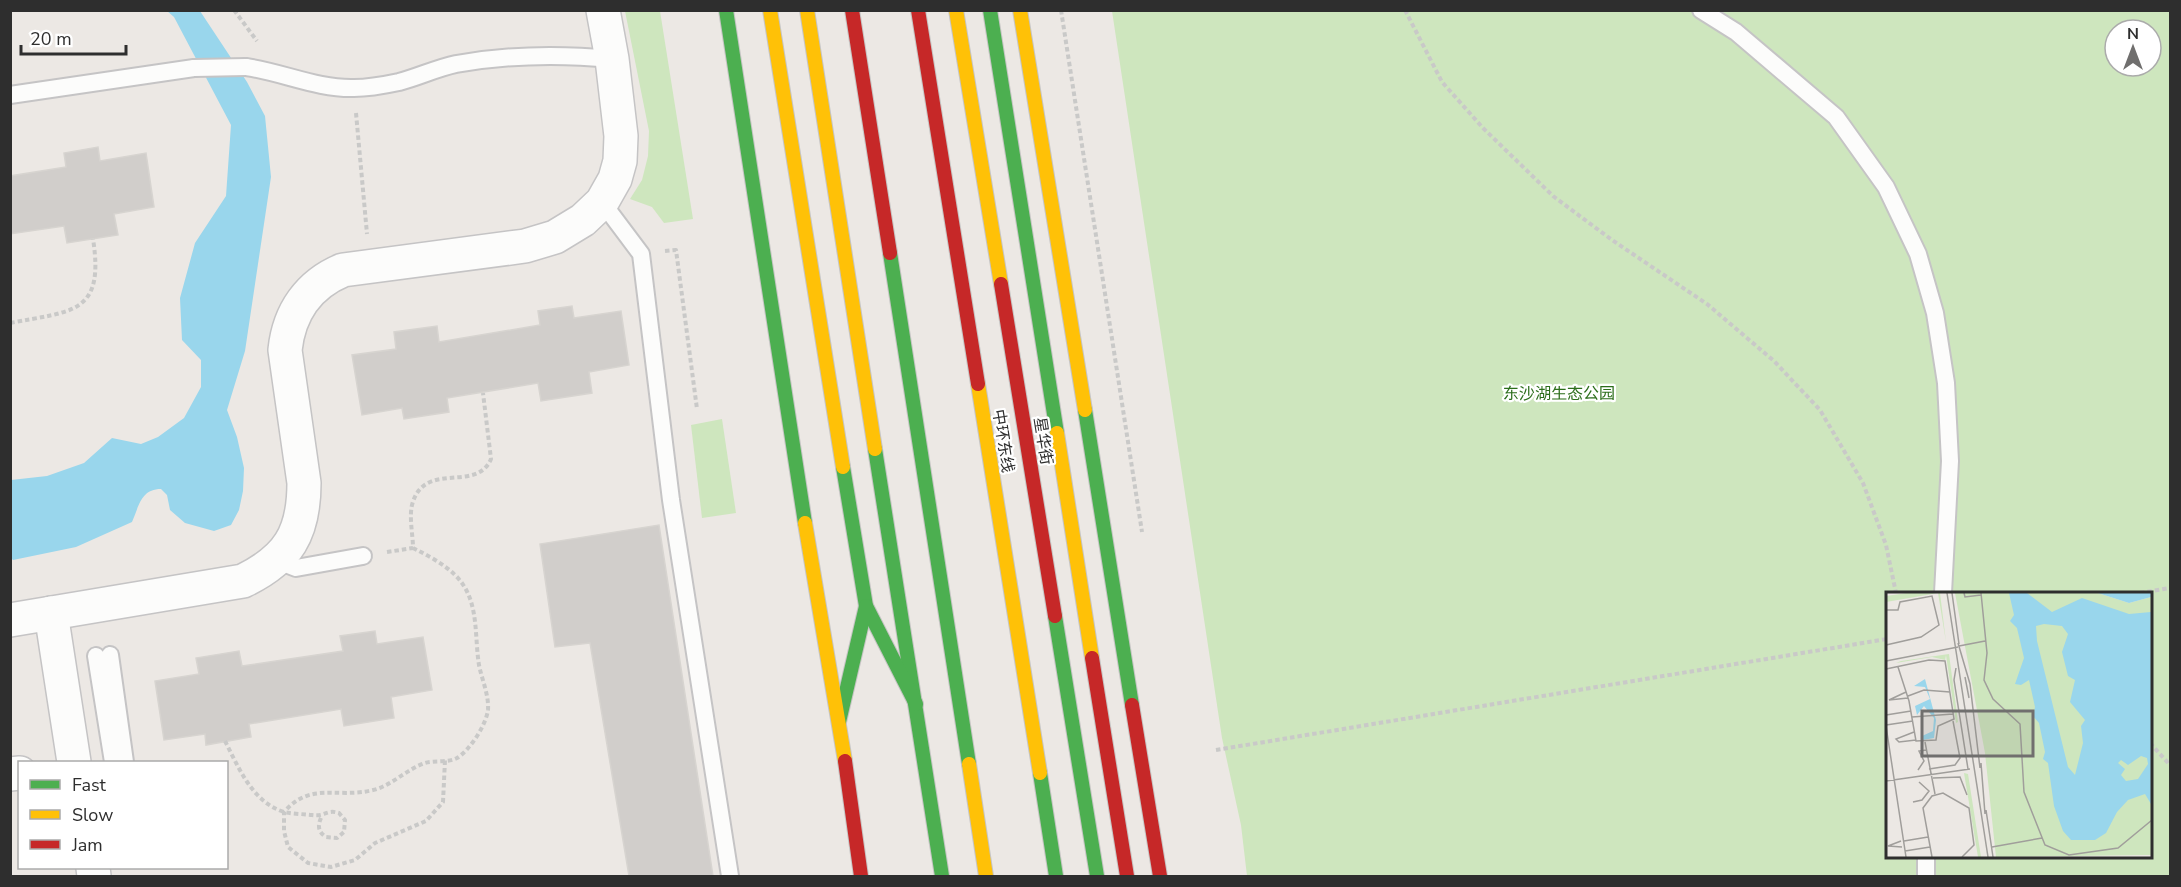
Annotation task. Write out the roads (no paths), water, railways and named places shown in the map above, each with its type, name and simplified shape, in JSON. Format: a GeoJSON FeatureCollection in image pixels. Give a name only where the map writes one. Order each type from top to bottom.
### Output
{"type":"FeatureCollection","features":[{"type":"Feature","properties":{"kind":"main road"},"geometry":{"type":"LineString","coordinates":[[726,10],[804,516],[839,722],[861,876]]}},
{"type":"Feature","properties":{"kind":"main road"},"geometry":{"type":"LineString","coordinates":[[770,10],[823,351],[866,606],[916,704]]}},
{"type":"Feature","properties":{"kind":"main road"},"geometry":{"type":"LineString","coordinates":[[807,10],[942,876]]}},
{"type":"Feature","properties":{"kind":"main road"},"geometry":{"type":"LineString","coordinates":[[852,10],[986,876]]}},
{"type":"Feature","properties":{"kind":"main road","name":"中环东线"},"geometry":{"type":"LineString","coordinates":[[918,10],[1056,876]]}},
{"type":"Feature","properties":{"kind":"main road","name":"星华街"},"geometry":{"type":"LineString","coordinates":[[956,10],[1097,876]]}},
{"type":"Feature","properties":{"kind":"main road"},"geometry":{"type":"LineString","coordinates":[[990,10],[1126,876]]}},
{"type":"Feature","properties":{"kind":"main road"},"geometry":{"type":"LineString","coordinates":[[1020,10],[1160,876]]}},
{"type":"Feature","properties":{"kind":"main road"},"geometry":{"type":"LineString","coordinates":[[839,722],[866,606]]}},
{"type":"Feature","properties":{"kind":"street"},"geometry":{"type":"LineString","coordinates":[[10,620],[243,581],[278,561],[301,521],[304,502],[304,483],[285,350],[287,333],[292,320],[307,294],[330,275],[344,270],[525,246],[555,237],[583,219],[602,202],[615,179],[620,161],[621,136],[612,59],[603,10]]}},
{"type":"Feature","properties":{"kind":"street"},"geometry":{"type":"LineString","coordinates":[[51,613],[75,761]]}},
{"type":"Feature","properties":{"kind":"lane"},"geometry":{"type":"LineString","coordinates":[[1701,10],[1736,32],[1836,117],[1886,187],[1918,254],[1935,313],[1946,383],[1950,461],[1943,592]]}},
{"type":"Feature","properties":{"kind":"lane"},"geometry":{"type":"LineString","coordinates":[[10,94],[194,68],[246,67],[269,70],[325,86],[353,88],[399,82],[455,64],[538,57],[612,59]]}},
{"type":"Feature","properties":{"kind":"lane"},"geometry":{"type":"LineString","coordinates":[[602,202],[641,254],[671,500],[730,876]]}},
{"type":"Feature","properties":{"kind":"lane"},"geometry":{"type":"LineString","coordinates":[[278,561],[296,568],[363,556]]}},
{"type":"Feature","properties":{"kind":"lane"},"geometry":{"type":"LineString","coordinates":[[113,761],[103,656],[125,761]]}},
{"type":"Feature","properties":{"kind":"lane"},"geometry":{"type":"LineString","coordinates":[[1926,857],[1926,876]]}},
{"type":"Feature","properties":{"kind":"water"},"geometry":{"type":"Polygon","coordinates":[[[167,11],[200,11],[247,82],[265,116],[271,177],[245,351],[227,410],[237,437],[244,468],[239,510],[231,525],[214,531],[185,523],[170,510],[167,495],[161,489],[154,490],[145,495],[132,522],[76,547],[13,560],[11,558],[11,480],[47,476],[84,463],[112,438],[141,444],[158,437],[184,418],[201,387],[201,360],[182,340],[180,298],[195,243],[226,196],[231,125],[174,17],[167,11]]]}},
{"type":"Feature","properties":{"kind":"park label","name":"东沙湖生态公园"},"geometry":{"type":"Point","coordinates":[1559,394]}}]}
